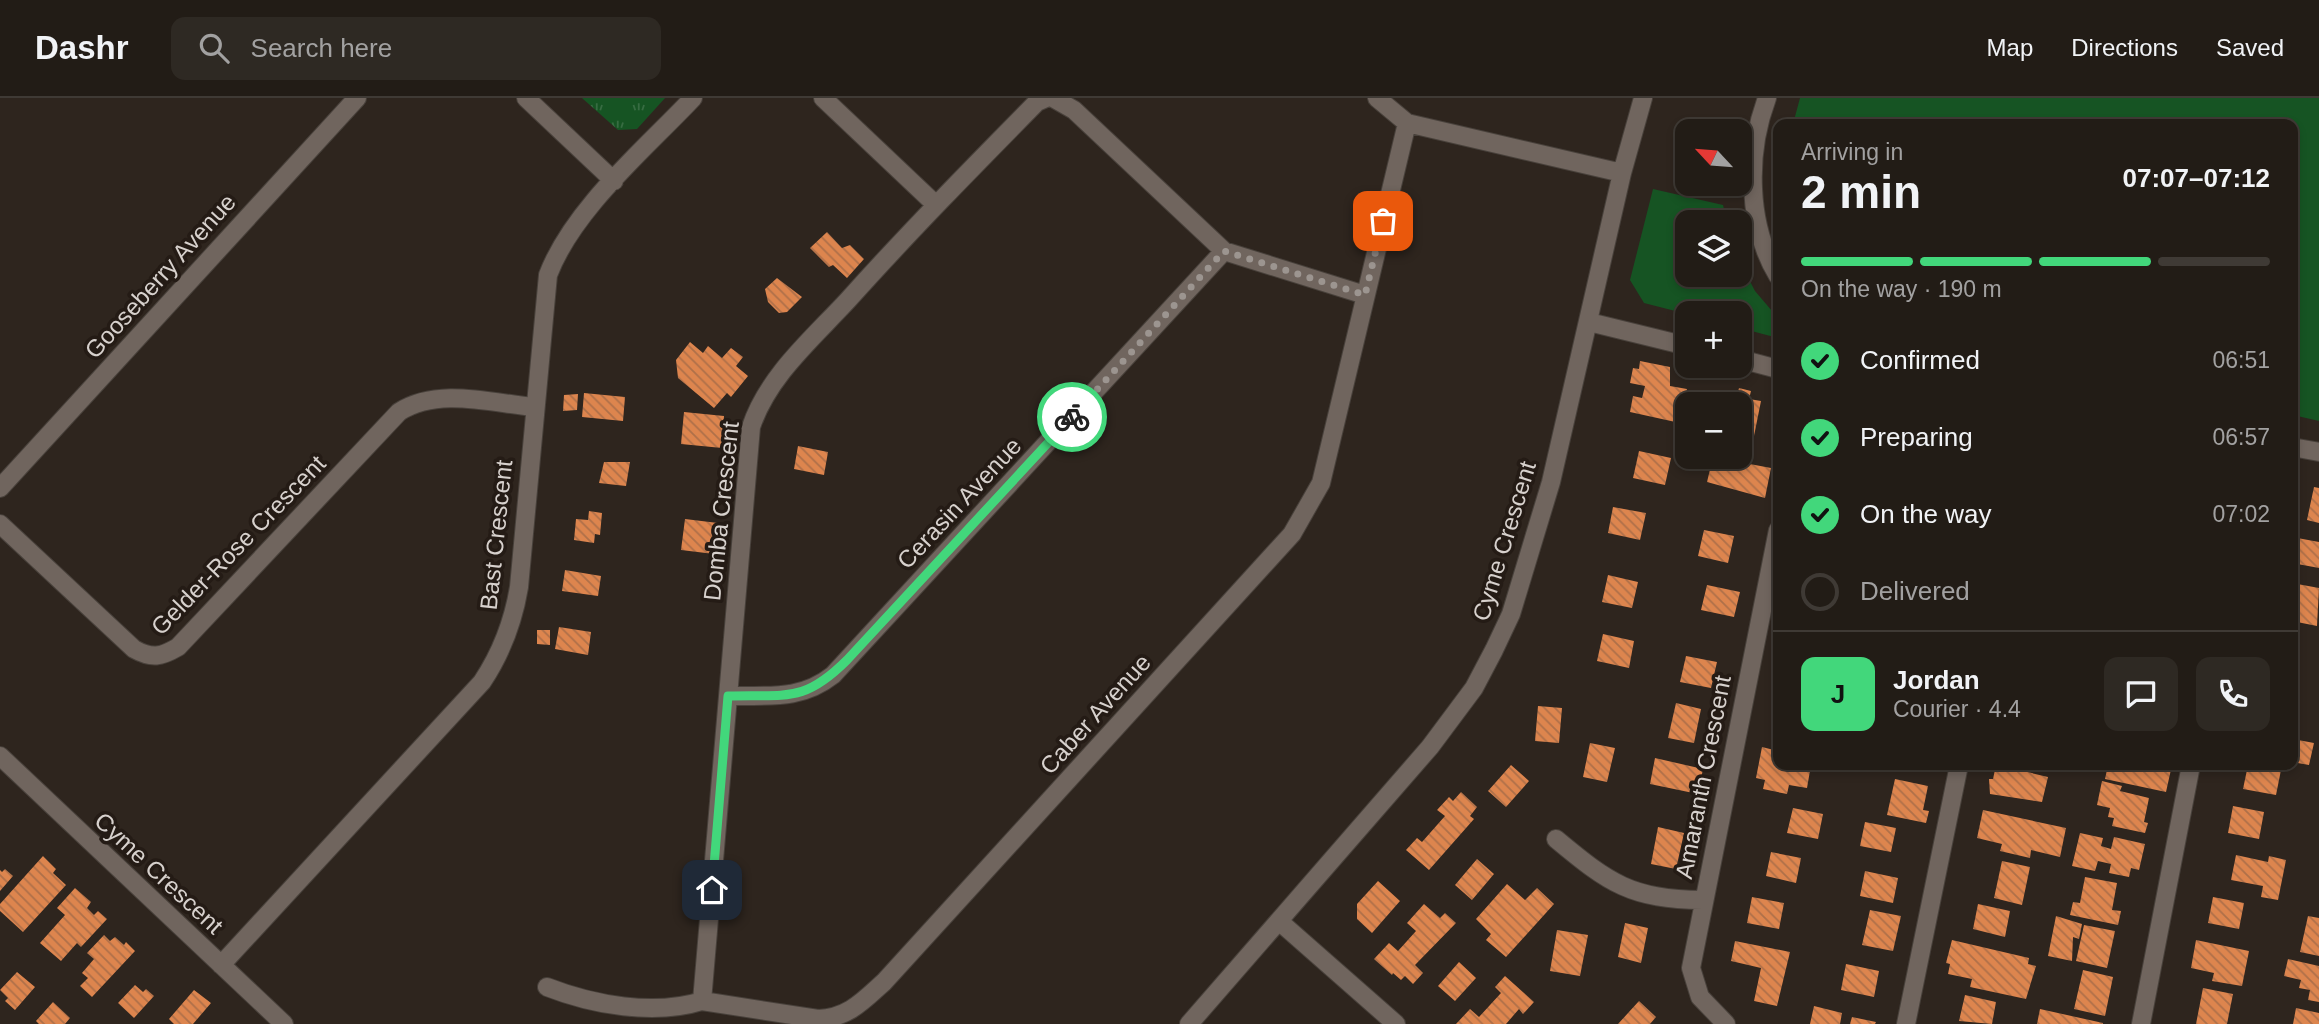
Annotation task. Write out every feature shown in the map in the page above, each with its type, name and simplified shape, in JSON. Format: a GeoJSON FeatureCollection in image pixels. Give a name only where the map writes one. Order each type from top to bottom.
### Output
{"type":"FeatureCollection","features":[{"type":"Feature","properties":{"kind":"street","name":"Gooseberry Avenue"},"geometry":{"type":"LineString","coordinates":[[0,488],[357,98]]}},
{"type":"Feature","properties":{"kind":"street"},"geometry":{"type":"LineString","coordinates":[[526,98],[614,181]]}},
{"type":"Feature","properties":{"kind":"street","name":"Bast Crescent"},"geometry":{"type":"LineString","coordinates":[[221,965],[482,682],[497,659],[508,632],[519,587],[548,275],[555,256],[575,227],[614,181],[693,98]]}},
{"type":"Feature","properties":{"kind":"street"},"geometry":{"type":"LineString","coordinates":[[823,98],[935,204]]}},
{"type":"Feature","properties":{"kind":"street","name":"Domba Crescent"},"geometry":{"type":"LineString","coordinates":[[702,1001],[751,427],[757,409],[780,373],[935,204],[1037,102],[1046,98]]}},
{"type":"Feature","properties":{"kind":"street"},"geometry":{"type":"LineString","coordinates":[[1053,98],[1074,110],[1224,251],[1365,295]]}},
{"type":"Feature","properties":{"kind":"street"},"geometry":{"type":"LineString","coordinates":[[1377,98],[1407,123],[1622,173]]}},
{"type":"Feature","properties":{"kind":"street","name":"Cyme Crescent"},"geometry":{"type":"LineString","coordinates":[[1189,1024],[1430,747],[1474,688],[1494,650],[1511,614],[1528,562],[1589,322],[1622,173],[1643,98]]}},
{"type":"Feature","properties":{"kind":"street"},"geometry":{"type":"LineString","coordinates":[[1767,98],[1754,157],[1753,187],[1756,220],[1773,268]]}},
{"type":"Feature","properties":{"kind":"street","name":"Caber Avenue"},"geometry":{"type":"LineString","coordinates":[[547,987],[585,999],[659,1008],[685,1007],[702,1001],[818,1019],[852,1018],[1292,534],[1321,482],[1407,123]]}},
{"type":"Feature","properties":{"kind":"street","name":"Cerasin Avenue"},"geometry":{"type":"LineString","coordinates":[[728,696],[802,694],[818,687],[833,674],[1224,251]]}},
{"type":"Feature","properties":{"kind":"street"},"geometry":{"type":"LineString","coordinates":[[1589,322],[1675,343]]}},
{"type":"Feature","properties":{"kind":"street"},"geometry":{"type":"LineString","coordinates":[[1752,362],[1773,368]]}},
{"type":"Feature","properties":{"kind":"street","name":"Gelder-Rose Crescent"},"geometry":{"type":"LineString","coordinates":[[0,524],[134,649],[148,657],[164,656],[178,647],[399,412],[414,402],[440,397],[534,407]]}},
{"type":"Feature","properties":{"kind":"street"},"geometry":{"type":"LineString","coordinates":[[2298,448],[2319,452]]}},
{"type":"Feature","properties":{"kind":"street","name":"Amaranth Crescent"},"geometry":{"type":"LineString","coordinates":[[1726,1024],[1700,997],[1691,968],[1773,555]]}},
{"type":"Feature","properties":{"kind":"street","name":"Cyme Crescent"},"geometry":{"type":"LineString","coordinates":[[0,756],[284,1024]]}},
{"type":"Feature","properties":{"kind":"street"},"geometry":{"type":"LineString","coordinates":[[1906,1024],[1958,770]]}},
{"type":"Feature","properties":{"kind":"street"},"geometry":{"type":"LineString","coordinates":[[2141,1024],[2190,770]]}},
{"type":"Feature","properties":{"kind":"street"},"geometry":{"type":"LineString","coordinates":[[1556,839],[1591,869],[1631,891],[1670,899],[1703,900]]}},
{"type":"Feature","properties":{"kind":"street"},"geometry":{"type":"LineString","coordinates":[[1280,922],[1396,1024]]}},
{"type":"Feature","properties":{"kind":"green space"},"geometry":{"type":"Polygon","coordinates":[[[582,98],[665,98],[637,129],[618,130],[582,98]]]}},
{"type":"Feature","properties":{"kind":"green space"},"geometry":{"type":"Polygon","coordinates":[[[1800,98],[2319,98],[2319,421],[2298,416],[2298,119],[1794,119],[1800,98]]]}},
{"type":"Feature","properties":{"kind":"green space"},"geometry":{"type":"Polygon","coordinates":[[[1653,189],[1723,205],[1724,210],[1675,210],[1675,287],[1752,285],[1773,312],[1773,337],[1752,331],[1752,301],[1675,301],[1675,311],[1644,303],[1630,280],[1653,189]]]}},
{"type":"Feature","properties":{"kind":"building"},"geometry":{"type":"Polygon","coordinates":[[[827,232],[842,248],[850,245],[864,259],[847,278],[833,265],[829,267],[810,248],[827,232]]]}},
{"type":"Feature","properties":{"kind":"building"},"geometry":{"type":"Polygon","coordinates":[[[777,278],[802,297],[787,312],[779,313],[768,302],[765,289],[777,278]]]}},
{"type":"Feature","properties":{"kind":"building"},"geometry":{"type":"Polygon","coordinates":[[[690,342],[703,353],[708,346],[722,358],[731,348],[743,357],[736,366],[748,376],[731,397],[727,393],[714,408],[678,378],[676,360],[690,342]]]}},
{"type":"Feature","properties":{"kind":"building"},"geometry":{"type":"Polygon","coordinates":[[[1640,361],[1670,367],[1670,386],[1687,389],[1686,392],[1675,392],[1675,422],[1630,412],[1633,396],[1642,398],[1645,386],[1630,383],[1633,368],[1639,369],[1640,361]]]}},
{"type":"Feature","properties":{"kind":"building"},"geometry":{"type":"Polygon","coordinates":[[[1739,388],[1751,391],[1751,392],[1738,392],[1739,388]]]}},
{"type":"Feature","properties":{"kind":"building"},"geometry":{"type":"Polygon","coordinates":[[[584,393],[625,397],[623,421],[582,417],[584,393]]]}},
{"type":"Feature","properties":{"kind":"building"},"geometry":{"type":"Polygon","coordinates":[[[578,394],[577,410],[563,411],[564,395],[578,394]]]}},
{"type":"Feature","properties":{"kind":"building"},"geometry":{"type":"Polygon","coordinates":[[[1752,400],[1761,401],[1752,435],[1752,400]]]}},
{"type":"Feature","properties":{"kind":"building"},"geometry":{"type":"Polygon","coordinates":[[[684,412],[724,416],[722,448],[681,444],[684,412]]]}},
{"type":"Feature","properties":{"kind":"building"},"geometry":{"type":"Polygon","coordinates":[[[798,446],[828,452],[824,475],[794,469],[798,446]]]}},
{"type":"Feature","properties":{"kind":"building"},"geometry":{"type":"Polygon","coordinates":[[[1639,451],[1671,458],[1665,485],[1633,478],[1639,451]]]}},
{"type":"Feature","properties":{"kind":"building"},"geometry":{"type":"Polygon","coordinates":[[[604,462],[630,462],[626,486],[599,483],[604,462]]]}},
{"type":"Feature","properties":{"kind":"building"},"geometry":{"type":"Polygon","coordinates":[[[1752,464],[1771,468],[1765,498],[1707,482],[1710,469],[1752,469],[1752,464]]]}},
{"type":"Feature","properties":{"kind":"building"},"geometry":{"type":"Polygon","coordinates":[[[2314,487],[2319,488],[2319,523],[2307,520],[2314,487]]]}},
{"type":"Feature","properties":{"kind":"building"},"geometry":{"type":"Polygon","coordinates":[[[1613,507],[1646,513],[1640,540],[1608,533],[1613,507]]]}},
{"type":"Feature","properties":{"kind":"building"},"geometry":{"type":"Polygon","coordinates":[[[589,511],[602,513],[600,535],[595,534],[594,543],[574,540],[576,519],[588,520],[589,511]]]}},
{"type":"Feature","properties":{"kind":"building"},"geometry":{"type":"Polygon","coordinates":[[[685,519],[718,523],[714,554],[681,550],[685,519]]]}},
{"type":"Feature","properties":{"kind":"building"},"geometry":{"type":"Polygon","coordinates":[[[1704,530],[1734,536],[1728,563],[1698,556],[1704,530]]]}},
{"type":"Feature","properties":{"kind":"building"},"geometry":{"type":"Polygon","coordinates":[[[2298,538],[2319,542],[2319,568],[2298,564],[2298,538]]]}},
{"type":"Feature","properties":{"kind":"building"},"geometry":{"type":"Polygon","coordinates":[[[565,570],[601,576],[598,596],[562,591],[565,570]]]}},
{"type":"Feature","properties":{"kind":"building"},"geometry":{"type":"Polygon","coordinates":[[[1608,575],[1638,582],[1632,608],[1602,602],[1608,575]]]}},
{"type":"Feature","properties":{"kind":"building"},"geometry":{"type":"Polygon","coordinates":[[[2298,584],[2319,588],[2317,626],[2298,622],[2298,584]]]}},
{"type":"Feature","properties":{"kind":"building"},"geometry":{"type":"Polygon","coordinates":[[[1707,585],[1740,592],[1734,617],[1701,610],[1707,585]]]}},
{"type":"Feature","properties":{"kind":"building"},"geometry":{"type":"Polygon","coordinates":[[[559,627],[591,632],[588,655],[555,649],[559,627]]]}},
{"type":"Feature","properties":{"kind":"building"},"geometry":{"type":"Polygon","coordinates":[[[537,630],[550,630],[550,645],[537,644],[537,630]]]}},
{"type":"Feature","properties":{"kind":"building"},"geometry":{"type":"Polygon","coordinates":[[[1603,634],[1634,641],[1629,668],[1597,661],[1603,634]]]}},
{"type":"Feature","properties":{"kind":"building"},"geometry":{"type":"Polygon","coordinates":[[[1686,656],[1717,662],[1711,688],[1680,682],[1686,656]]]}},
{"type":"Feature","properties":{"kind":"building"},"geometry":{"type":"Polygon","coordinates":[[[1676,703],[1701,709],[1694,743],[1668,738],[1676,703]]]}},
{"type":"Feature","properties":{"kind":"building"},"geometry":{"type":"Polygon","coordinates":[[[1538,706],[1562,708],[1559,743],[1535,741],[1538,706]]]}},
{"type":"Feature","properties":{"kind":"building"},"geometry":{"type":"Polygon","coordinates":[[[2298,740],[2314,743],[2309,765],[2298,763],[2298,740]]]}},
{"type":"Feature","properties":{"kind":"building"},"geometry":{"type":"Polygon","coordinates":[[[1590,743],[1615,748],[1607,782],[1583,777],[1590,743]]]}},
{"type":"Feature","properties":{"kind":"building"},"geometry":{"type":"Polygon","coordinates":[[[1762,747],[1773,750],[1773,770],[1810,770],[1807,788],[1789,785],[1787,794],[1763,789],[1765,780],[1756,778],[1762,747]]]}},
{"type":"Feature","properties":{"kind":"building"},"geometry":{"type":"Polygon","coordinates":[[[1655,758],[1703,769],[1698,794],[1650,784],[1655,758]]]}},
{"type":"Feature","properties":{"kind":"building"},"geometry":{"type":"Polygon","coordinates":[[[1511,765],[1529,781],[1506,807],[1488,791],[1511,765]]]}},
{"type":"Feature","properties":{"kind":"building"},"geometry":{"type":"Polygon","coordinates":[[[1995,770],[2019,770],[2048,777],[2042,802],[1990,794],[1989,779],[1993,779],[1995,770]]]}},
{"type":"Feature","properties":{"kind":"building"},"geometry":{"type":"Polygon","coordinates":[[[2107,770],[2171,770],[2166,792],[2105,779],[2107,770]]]}},
{"type":"Feature","properties":{"kind":"building"},"geometry":{"type":"Polygon","coordinates":[[[2247,770],[2281,770],[2276,795],[2243,789],[2247,770]]]}},
{"type":"Feature","properties":{"kind":"building"},"geometry":{"type":"Polygon","coordinates":[[[1895,779],[1928,786],[1923,810],[1929,811],[1926,823],[1887,815],[1895,779]]]}},
{"type":"Feature","properties":{"kind":"building"},"geometry":{"type":"Polygon","coordinates":[[[2102,781],[2122,786],[2120,791],[2149,798],[2144,822],[2148,823],[2145,833],[2112,826],[2114,818],[2108,817],[2110,808],[2097,805],[2102,781]]]}},
{"type":"Feature","properties":{"kind":"building"},"geometry":{"type":"Polygon","coordinates":[[[1461,792],[1477,807],[1470,816],[1474,819],[1429,870],[1406,850],[1417,838],[1422,842],[1445,816],[1437,810],[1449,797],[1453,801],[1461,792]]]}},
{"type":"Feature","properties":{"kind":"building"},"geometry":{"type":"Polygon","coordinates":[[[2233,806],[2264,812],[2259,839],[2228,833],[2233,806]]]}},
{"type":"Feature","properties":{"kind":"building"},"geometry":{"type":"Polygon","coordinates":[[[1793,808],[1823,814],[1818,839],[1787,833],[1793,808]]]}},
{"type":"Feature","properties":{"kind":"building"},"geometry":{"type":"Polygon","coordinates":[[[1983,810],[2066,828],[2060,857],[2031,850],[2030,858],[2000,851],[2002,844],[1977,838],[1983,810]]]}},
{"type":"Feature","properties":{"kind":"building"},"geometry":{"type":"Polygon","coordinates":[[[1865,822],[1896,828],[1891,852],[1860,846],[1865,822]]]}},
{"type":"Feature","properties":{"kind":"building"},"geometry":{"type":"Polygon","coordinates":[[[1658,827],[1684,833],[1676,869],[1651,864],[1658,827]]]}},
{"type":"Feature","properties":{"kind":"building"},"geometry":{"type":"Polygon","coordinates":[[[2080,833],[2103,838],[2101,846],[2111,849],[2114,837],[2145,844],[2139,870],[2131,868],[2129,877],[2109,873],[2111,864],[2098,861],[2095,871],[2072,866],[2080,833]]]}},
{"type":"Feature","properties":{"kind":"building"},"geometry":{"type":"Polygon","coordinates":[[[1771,852],[1801,858],[1796,883],[1766,876],[1771,852]]]}},
{"type":"Feature","properties":{"kind":"building"},"geometry":{"type":"Polygon","coordinates":[[[2236,855],[2268,862],[2269,856],[2286,860],[2278,900],[2261,897],[2263,886],[2231,880],[2236,855]]]}},
{"type":"Feature","properties":{"kind":"building"},"geometry":{"type":"Polygon","coordinates":[[[43,856],[56,869],[53,873],[66,885],[23,932],[0,911],[0,904],[43,856]]]}},
{"type":"Feature","properties":{"kind":"building"},"geometry":{"type":"Polygon","coordinates":[[[1477,859],[1494,874],[1472,900],[1455,885],[1477,859]]]}},
{"type":"Feature","properties":{"kind":"building"},"geometry":{"type":"Polygon","coordinates":[[[2002,861],[2030,867],[2022,905],[1994,898],[2002,861]]]}},
{"type":"Feature","properties":{"kind":"building"},"geometry":{"type":"Polygon","coordinates":[[[5,869],[13,876],[0,891],[0,870],[2,872],[5,869]]]}},
{"type":"Feature","properties":{"kind":"building"},"geometry":{"type":"Polygon","coordinates":[[[1865,871],[1898,878],[1893,903],[1860,896],[1865,871]]]}},
{"type":"Feature","properties":{"kind":"building"},"geometry":{"type":"Polygon","coordinates":[[[2085,877],[2117,883],[2112,910],[2121,911],[2118,925],[2070,915],[2073,902],[2080,903],[2085,877]]]}},
{"type":"Feature","properties":{"kind":"building"},"geometry":{"type":"Polygon","coordinates":[[[1378,881],[1400,901],[1372,933],[1357,919],[1357,904],[1378,881]]]}},
{"type":"Feature","properties":{"kind":"building"},"geometry":{"type":"Polygon","coordinates":[[[1507,884],[1525,900],[1537,888],[1554,904],[1506,957],[1486,940],[1491,934],[1476,919],[1507,884]]]}},
{"type":"Feature","properties":{"kind":"building"},"geometry":{"type":"Polygon","coordinates":[[[75,888],[91,902],[87,908],[94,915],[98,911],[107,919],[81,947],[77,943],[61,961],[40,943],[65,915],[57,908],[75,888]]]}},
{"type":"Feature","properties":{"kind":"building"},"geometry":{"type":"Polygon","coordinates":[[[1752,897],[1784,903],[1779,929],[1747,923],[1752,897]]]}},
{"type":"Feature","properties":{"kind":"building"},"geometry":{"type":"Polygon","coordinates":[[[2213,897],[2244,903],[2239,929],[2208,923],[2213,897]]]}},
{"type":"Feature","properties":{"kind":"building"},"geometry":{"type":"Polygon","coordinates":[[[1424,904],[1440,918],[1445,913],[1456,923],[1415,965],[1423,973],[1413,984],[1405,976],[1401,980],[1393,973],[1392,975],[1374,959],[1389,943],[1398,951],[1416,931],[1407,923],[1424,904]]]}},
{"type":"Feature","properties":{"kind":"building"},"geometry":{"type":"Polygon","coordinates":[[[1978,904],[2010,911],[2005,937],[1973,929],[1978,904]]]}},
{"type":"Feature","properties":{"kind":"building"},"geometry":{"type":"Polygon","coordinates":[[[1870,910],[1901,916],[1893,951],[1862,945],[1870,910]]]}},
{"type":"Feature","properties":{"kind":"building"},"geometry":{"type":"Polygon","coordinates":[[[2056,916],[2082,924],[2079,939],[2073,937],[2072,961],[2048,956],[2056,916]]]}},
{"type":"Feature","properties":{"kind":"building"},"geometry":{"type":"Polygon","coordinates":[[[2308,916],[2319,918],[2319,956],[2300,952],[2308,916]]]}},
{"type":"Feature","properties":{"kind":"building"},"geometry":{"type":"Polygon","coordinates":[[[1625,923],[1648,928],[1641,963],[1618,957],[1625,923]]]}},
{"type":"Feature","properties":{"kind":"building"},"geometry":{"type":"Polygon","coordinates":[[[2084,925],[2115,931],[2107,968],[2076,961],[2084,925]]]}},
{"type":"Feature","properties":{"kind":"building"},"geometry":{"type":"Polygon","coordinates":[[[1557,930],[1588,935],[1580,976],[1550,971],[1557,930]]]}},
{"type":"Feature","properties":{"kind":"building"},"geometry":{"type":"Polygon","coordinates":[[[104,935],[110,941],[115,937],[124,945],[126,942],[135,951],[92,997],[80,986],[88,978],[82,973],[94,959],[87,953],[104,935]]]}},
{"type":"Feature","properties":{"kind":"building"},"geometry":{"type":"Polygon","coordinates":[[[1952,940],[2029,958],[2028,964],[2036,966],[2026,999],[1970,987],[1972,979],[1948,974],[1950,964],[1946,963],[1952,940]]]}},
{"type":"Feature","properties":{"kind":"building"},"geometry":{"type":"Polygon","coordinates":[[[2196,940],[2249,951],[2242,986],[2212,981],[2214,973],[2191,968],[2196,940]]]}},
{"type":"Feature","properties":{"kind":"building"},"geometry":{"type":"Polygon","coordinates":[[[1735,941],[1790,952],[1777,1006],[1754,1001],[1761,968],[1731,961],[1735,941]]]}},
{"type":"Feature","properties":{"kind":"building"},"geometry":{"type":"Polygon","coordinates":[[[2288,959],[2319,966],[2319,1002],[2308,1000],[2310,990],[2299,988],[2301,980],[2284,976],[2288,959]]]}},
{"type":"Feature","properties":{"kind":"building"},"geometry":{"type":"Polygon","coordinates":[[[1459,962],[1476,978],[1455,1001],[1438,986],[1459,962]]]}},
{"type":"Feature","properties":{"kind":"building"},"geometry":{"type":"Polygon","coordinates":[[[1846,964],[1879,971],[1874,997],[1841,990],[1846,964]]]}},
{"type":"Feature","properties":{"kind":"building"},"geometry":{"type":"Polygon","coordinates":[[[2083,970],[2113,977],[2105,1016],[2074,1009],[2083,970]]]}},
{"type":"Feature","properties":{"kind":"building"},"geometry":{"type":"Polygon","coordinates":[[[17,972],[35,987],[15,1010],[5,1001],[8,998],[0,990],[17,972]]]}},
{"type":"Feature","properties":{"kind":"building"},"geometry":{"type":"Polygon","coordinates":[[[1505,976],[1534,1002],[1523,1014],[1519,1009],[1506,1024],[1456,1024],[1470,1009],[1479,1017],[1501,993],[1495,987],[1505,976]]]}},
{"type":"Feature","properties":{"kind":"building"},"geometry":{"type":"Polygon","coordinates":[[[135,985],[154,996],[134,1018],[118,1003],[135,985]]]}},
{"type":"Feature","properties":{"kind":"building"},"geometry":{"type":"Polygon","coordinates":[[[2203,988],[2233,994],[2227,1024],[2196,1024],[2203,988]]]}},
{"type":"Feature","properties":{"kind":"building"},"geometry":{"type":"Polygon","coordinates":[[[194,990],[211,1003],[193,1024],[174,1024],[169,1019],[194,990]]]}},
{"type":"Feature","properties":{"kind":"building"},"geometry":{"type":"Polygon","coordinates":[[[1965,995],[1996,1002],[1992,1024],[1959,1021],[1965,995]]]}},
{"type":"Feature","properties":{"kind":"building"},"geometry":{"type":"Polygon","coordinates":[[[1639,1001],[1656,1017],[1650,1024],[1618,1024],[1639,1001]]]}},
{"type":"Feature","properties":{"kind":"building"},"geometry":{"type":"Polygon","coordinates":[[[53,1002],[70,1018],[65,1024],[39,1024],[36,1021],[53,1002]]]}},
{"type":"Feature","properties":{"kind":"building"},"geometry":{"type":"Polygon","coordinates":[[[1814,1006],[1842,1013],[1840,1024],[1810,1024],[1814,1006]]]}},
{"type":"Feature","properties":{"kind":"building"},"geometry":{"type":"Polygon","coordinates":[[[2296,1008],[2319,1013],[2319,1024],[2293,1024],[2296,1008]]]}},
{"type":"Feature","properties":{"kind":"building"},"geometry":{"type":"Polygon","coordinates":[[[2040,1009],[2103,1023],[2103,1024],[2037,1024],[2040,1009]]]}},
{"type":"Feature","properties":{"kind":"building"},"geometry":{"type":"Polygon","coordinates":[[[1852,1017],[1876,1022],[1850,1024],[1852,1017]]]}},
{"type":"Feature","properties":{"kind":"way so far"},"geometry":{"type":"LineString","coordinates":[[1072,417],[1224,251],[1365,295],[1383,221]]}},
{"type":"Feature","properties":{"kind":"route"},"geometry":{"type":"LineString","coordinates":[[712,890],[728,696],[802,694],[818,687],[847,660],[1072,417]]}}]}
